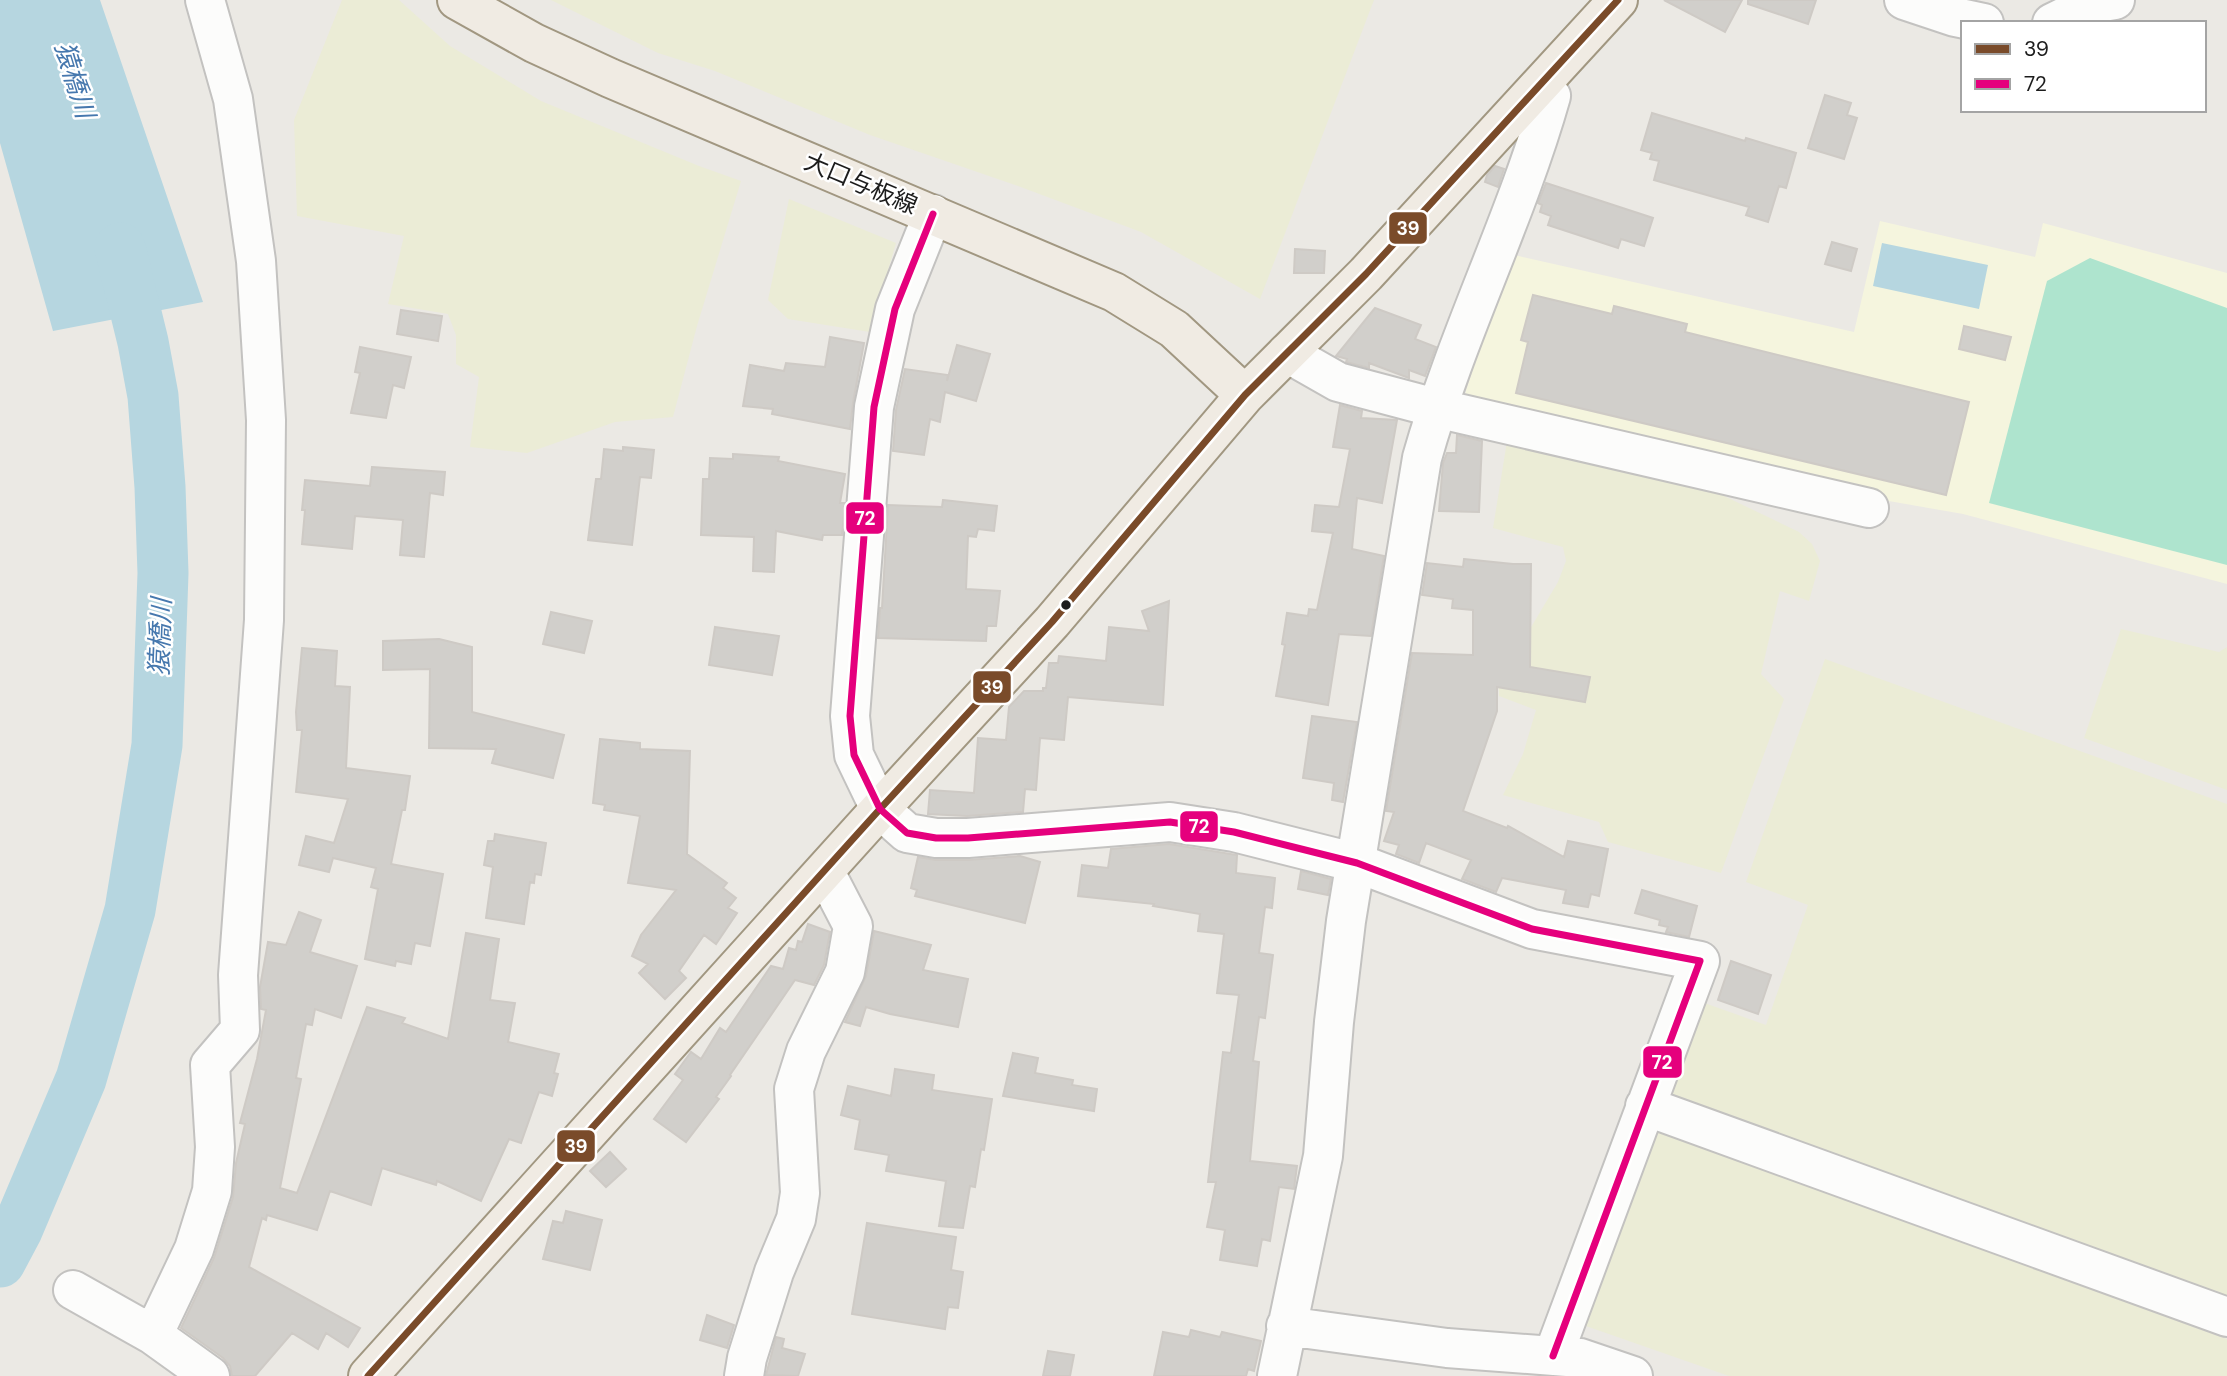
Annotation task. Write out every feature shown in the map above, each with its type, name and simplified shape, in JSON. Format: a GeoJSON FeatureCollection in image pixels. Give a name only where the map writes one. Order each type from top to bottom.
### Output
{"type":"FeatureCollection","features":[{"type":"Feature","properties":{"kind":"main road","name":"大口与板線"},"geometry":{"type":"LineString","coordinates":[[457,0],[534,43],[610,78],[1114,292],[1174,329],[1245,395]]}},
{"type":"Feature","properties":{"kind":"main road"},"geometry":{"type":"LineString","coordinates":[[368,1376],[1052,622],[1245,395],[1366,274],[1618,0]]}},
{"type":"Feature","properties":{"kind":"street"},"geometry":{"type":"LineString","coordinates":[[153,1335],[194,1249],[212,1191],[215,1147],[210,1065],[240,1030],[238,975],[264,620],[266,420],[256,261],[233,99],[205,0]]}},
{"type":"Feature","properties":{"kind":"street"},"geometry":{"type":"LineString","coordinates":[[1904,0],[1974,21]]}},
{"type":"Feature","properties":{"kind":"street"},"geometry":{"type":"LineString","coordinates":[[2056,21],[2091,4],[2115,0]]}},
{"type":"Feature","properties":{"kind":"street"},"geometry":{"type":"LineString","coordinates":[[1277,1376],[1323,1156],[1335,1009],[1346,921],[1422,458],[1436,408],[1544,122],[1551,96],[1542,85]]}},
{"type":"Feature","properties":{"kind":"street"},"geometry":{"type":"LineString","coordinates":[[933,214],[895,309],[874,407],[850,716],[854,755],[880,809],[907,833],[936,838],[1054,833],[1170,822],[1234,832],[1357,863],[1532,929],[1700,961],[1553,1356]]}},
{"type":"Feature","properties":{"kind":"street"},"geometry":{"type":"LineString","coordinates":[[1287,353],[1338,382],[1436,408],[1869,508]]}},
{"type":"Feature","properties":{"kind":"street"},"geometry":{"type":"LineString","coordinates":[[744,1376],[774,1272],[796,1219],[800,1194],[794,1089],[806,1051],[845,972],[853,926],[825,872]]}},
{"type":"Feature","properties":{"kind":"street"},"geometry":{"type":"LineString","coordinates":[[1645,1106],[2227,1317]]}},
{"type":"Feature","properties":{"kind":"street"},"geometry":{"type":"LineString","coordinates":[[73,1290],[153,1335],[209,1376]]}},
{"type":"Feature","properties":{"kind":"street"},"geometry":{"type":"LineString","coordinates":[[1286,1326],[1447,1348],[1580,1358],[1633,1376]]}},
{"type":"Feature","properties":{"kind":"shaded area"},"geometry":{"type":"Polygon","coordinates":[[[342,0],[399,0],[450,46],[541,101],[741,181],[697,326],[673,417],[615,422],[527,453],[470,447],[479,377],[456,364],[456,335],[448,314],[388,304],[404,236],[297,216],[294,120],[342,0]]]}},
{"type":"Feature","properties":{"kind":"shaded area"},"geometry":{"type":"Polygon","coordinates":[[[551,0],[1374,0],[1260,299],[1141,232],[870,135],[715,71],[658,53],[551,0]]]}},
{"type":"Feature","properties":{"kind":"shaded area"},"geometry":{"type":"Polygon","coordinates":[[[789,199],[896,243],[870,332],[788,319],[768,300],[789,199]]]}},
{"type":"Feature","properties":{"kind":"shaded area"},"geometry":{"type":"Polygon","coordinates":[[[1880,221],[2035,257],[2043,223],[2227,273],[2227,584],[1963,514],[1860,496],[1464,397],[1510,254],[1854,332],[1880,221]]]}},
{"type":"Feature","properties":{"kind":"shaded area"},"geometry":{"type":"Polygon","coordinates":[[[1508,435],[1695,482],[1799,532],[1812,544],[1820,561],[1809,601],[1780,591],[1761,674],[1784,699],[1721,873],[1608,842],[1599,822],[1503,795],[1523,754],[1536,710],[1499,696],[1498,652],[1521,644],[1558,582],[1566,561],[1563,547],[1493,528],[1508,435]]]}},
{"type":"Feature","properties":{"kind":"shaded area"},"geometry":{"type":"Polygon","coordinates":[[[2121,629],[2219,652],[2227,647],[2227,790],[2084,738],[2121,629]]]}},
{"type":"Feature","properties":{"kind":"shaded area"},"geometry":{"type":"Polygon","coordinates":[[[1825,659],[2227,804],[2227,1306],[1678,1108],[1669,1091],[1699,1001],[1766,1025],[1808,905],[1746,882],[1825,659]]]}},
{"type":"Feature","properties":{"kind":"shaded area"},"geometry":{"type":"Polygon","coordinates":[[[1652,1129],[2227,1339],[2227,1376],[1729,1376],[1583,1325],[1652,1129]]]}},
{"type":"Feature","properties":{"kind":"green space"},"geometry":{"type":"Polygon","coordinates":[[[2090,258],[2227,308],[2227,565],[1989,503],[2047,281],[2090,258]]]}},
{"type":"Feature","properties":{"kind":"water"},"geometry":{"type":"Polygon","coordinates":[[[0,0],[100,0],[203,302],[53,331],[0,143],[0,0]]]}},
{"type":"Feature","properties":{"kind":"water"},"geometry":{"type":"Polygon","coordinates":[[[1882,243],[1988,265],[1979,309],[1873,286],[1882,243]]]}},
{"type":"Feature","properties":{"kind":"building"},"geometry":{"type":"Polygon","coordinates":[[[1664,0],[1742,0],[1725,32],[1664,0]]]}},
{"type":"Feature","properties":{"kind":"building"},"geometry":{"type":"Polygon","coordinates":[[[1748,0],[1816,0],[1808,24],[1748,4],[1748,0]]]}},
{"type":"Feature","properties":{"kind":"building"},"geometry":{"type":"Polygon","coordinates":[[[1825,95],[1851,103],[1847,115],[1857,118],[1844,159],[1808,148],[1825,95]]]}},
{"type":"Feature","properties":{"kind":"building"},"geometry":{"type":"Polygon","coordinates":[[[1652,113],[1796,153],[1786,188],[1779,186],[1768,222],[1746,215],[1749,207],[1654,180],[1659,161],[1650,159],[1652,153],[1641,150],[1652,113]]]}},
{"type":"Feature","properties":{"kind":"building"},"geometry":{"type":"Polygon","coordinates":[[[1495,166],[1504,169],[1498,187],[1485,182],[1495,166]]]}},
{"type":"Feature","properties":{"kind":"building"},"geometry":{"type":"Polygon","coordinates":[[[1546,183],[1653,218],[1644,246],[1621,239],[1618,248],[1548,225],[1551,216],[1540,212],[1542,205],[1538,203],[1546,183]]]}},
{"type":"Feature","properties":{"kind":"building"},"geometry":{"type":"Polygon","coordinates":[[[1832,242],[1857,249],[1851,271],[1825,264],[1832,242]]]}},
{"type":"Feature","properties":{"kind":"building"},"geometry":{"type":"Polygon","coordinates":[[[1295,249],[1325,251],[1324,273],[1294,273],[1295,249]]]}},
{"type":"Feature","properties":{"kind":"building"},"geometry":{"type":"Polygon","coordinates":[[[1533,295],[1612,314],[1614,306],[1687,324],[1685,332],[1969,402],[1946,495],[1516,393],[1528,342],[1521,340],[1533,295]]]}},
{"type":"Feature","properties":{"kind":"building"},"geometry":{"type":"Polygon","coordinates":[[[1375,308],[1421,325],[1415,339],[1436,347],[1425,376],[1409,370],[1409,378],[1369,363],[1369,368],[1346,362],[1347,359],[1336,356],[1375,308]]]}},
{"type":"Feature","properties":{"kind":"building"},"geometry":{"type":"Polygon","coordinates":[[[401,310],[442,316],[438,341],[397,334],[401,310]]]}},
{"type":"Feature","properties":{"kind":"building"},"geometry":{"type":"Polygon","coordinates":[[[1964,326],[2011,337],[2005,360],[1959,349],[1964,326]]]}},
{"type":"Feature","properties":{"kind":"building"},"geometry":{"type":"Polygon","coordinates":[[[830,337],[864,343],[850,429],[772,414],[773,409],[743,406],[750,365],[784,371],[786,363],[825,367],[830,337]]]}},
{"type":"Feature","properties":{"kind":"building"},"geometry":{"type":"Polygon","coordinates":[[[957,345],[990,354],[976,401],[945,392],[940,422],[930,419],[924,455],[893,451],[896,410],[905,369],[948,375],[947,381],[957,345]]]}},
{"type":"Feature","properties":{"kind":"building"},"geometry":{"type":"Polygon","coordinates":[[[360,347],[411,357],[404,388],[393,385],[386,418],[351,413],[360,373],[355,372],[360,347]]]}},
{"type":"Feature","properties":{"kind":"building"},"geometry":{"type":"Polygon","coordinates":[[[1340,405],[1362,411],[1361,418],[1397,420],[1382,503],[1357,498],[1352,549],[1384,556],[1371,636],[1339,634],[1328,705],[1276,696],[1285,645],[1282,644],[1287,613],[1308,616],[1309,609],[1317,610],[1333,533],[1312,531],[1315,505],[1339,507],[1350,449],[1333,447],[1340,405]]]}},
{"type":"Feature","properties":{"kind":"building"},"geometry":{"type":"Polygon","coordinates":[[[1457,435],[1482,441],[1479,512],[1439,511],[1443,463],[1447,453],[1456,453],[1457,435]]]}},
{"type":"Feature","properties":{"kind":"building"},"geometry":{"type":"Polygon","coordinates":[[[623,447],[654,450],[651,478],[640,477],[632,545],[588,540],[596,479],[601,479],[604,449],[623,451],[623,447]]]}},
{"type":"Feature","properties":{"kind":"building"},"geometry":{"type":"Polygon","coordinates":[[[733,454],[779,457],[778,461],[845,474],[840,503],[845,503],[842,535],[823,535],[822,540],[776,531],[774,572],[753,571],[754,537],[701,535],[703,479],[709,479],[710,458],[733,459],[733,454]]]}},
{"type":"Feature","properties":{"kind":"building"},"geometry":{"type":"Polygon","coordinates":[[[372,467],[445,472],[443,495],[430,493],[424,557],[400,555],[403,520],[355,516],[352,549],[302,544],[305,480],[370,486],[372,467]]]}},
{"type":"Feature","properties":{"kind":"building"},"geometry":{"type":"Polygon","coordinates":[[[943,500],[997,506],[994,531],[978,529],[976,537],[968,536],[966,589],[1000,591],[996,626],[987,626],[986,641],[878,638],[888,505],[942,507],[943,500]]]}},
{"type":"Feature","properties":{"kind":"building"},"geometry":{"type":"Polygon","coordinates":[[[1464,559],[1531,564],[1530,667],[1590,677],[1585,702],[1497,687],[1497,711],[1463,811],[1507,828],[1508,826],[1564,857],[1568,841],[1608,849],[1599,896],[1591,894],[1588,907],[1563,903],[1566,890],[1502,878],[1496,892],[1462,879],[1471,860],[1426,843],[1419,863],[1396,854],[1399,845],[1384,841],[1394,812],[1386,811],[1412,653],[1473,655],[1473,610],[1452,608],[1453,599],[1422,595],[1427,563],[1463,567],[1464,559]]]}},
{"type":"Feature","properties":{"kind":"building"},"geometry":{"type":"Polygon","coordinates":[[[1169,601],[1163,705],[1068,697],[1064,740],[1040,738],[1036,790],[1025,789],[1023,812],[967,816],[928,814],[930,790],[974,793],[978,738],[1006,740],[1009,707],[1024,691],[1043,691],[1043,688],[1046,688],[1049,663],[1058,663],[1059,656],[1106,661],[1109,627],[1149,631],[1142,611],[1169,601]]]}},
{"type":"Feature","properties":{"kind":"building"},"geometry":{"type":"Polygon","coordinates":[[[551,612],[592,621],[584,653],[543,644],[551,612]]]}},
{"type":"Feature","properties":{"kind":"building"},"geometry":{"type":"Polygon","coordinates":[[[715,627],[779,636],[772,675],[709,665],[715,627]]]}},
{"type":"Feature","properties":{"kind":"building"},"geometry":{"type":"Polygon","coordinates":[[[439,639],[472,647],[472,712],[564,735],[553,778],[492,763],[496,749],[429,748],[430,669],[383,670],[383,641],[439,639]]]}},
{"type":"Feature","properties":{"kind":"building"},"geometry":{"type":"Polygon","coordinates":[[[302,648],[337,651],[335,686],[350,687],[346,768],[410,776],[405,810],[402,810],[391,864],[443,874],[430,946],[415,943],[411,964],[396,961],[395,966],[365,959],[378,889],[371,887],[376,868],[333,858],[329,872],[299,865],[306,836],[334,843],[348,799],[296,792],[302,730],[297,730],[296,712],[302,648]]]}},
{"type":"Feature","properties":{"kind":"building"},"geometry":{"type":"Polygon","coordinates":[[[1312,716],[1357,722],[1343,802],[1332,800],[1334,783],[1303,778],[1312,716]]]}},
{"type":"Feature","properties":{"kind":"building"},"geometry":{"type":"Polygon","coordinates":[[[600,739],[640,743],[640,749],[690,751],[687,854],[727,883],[723,888],[736,898],[728,908],[737,913],[716,944],[704,935],[679,971],[686,978],[665,999],[639,973],[648,964],[632,956],[641,935],[676,890],[628,883],[640,816],[604,810],[605,805],[593,803],[600,739]]]}},
{"type":"Feature","properties":{"kind":"building"},"geometry":{"type":"Polygon","coordinates":[[[495,834],[546,843],[541,875],[535,874],[534,883],[530,882],[524,924],[486,918],[493,867],[484,865],[488,841],[494,841],[495,834]]]}},
{"type":"Feature","properties":{"kind":"building"},"geometry":{"type":"Polygon","coordinates":[[[1169,844],[1237,855],[1236,873],[1275,878],[1272,908],[1265,907],[1259,953],[1273,955],[1265,1018],[1259,1017],[1253,1061],[1259,1062],[1250,1161],[1297,1166],[1294,1189],[1279,1187],[1270,1241],[1262,1239],[1257,1266],[1220,1260],[1225,1230],[1207,1227],[1216,1182],[1208,1182],[1223,1052],[1231,1053],[1239,995],[1217,993],[1224,934],[1198,931],[1200,914],[1153,906],[1154,904],[1078,896],[1082,865],[1108,868],[1111,849],[1169,844]]]}},
{"type":"Feature","properties":{"kind":"building"},"geometry":{"type":"Polygon","coordinates":[[[1020,856],[1040,862],[1025,923],[915,896],[917,890],[911,888],[918,857],[968,860],[1020,856]]]}},
{"type":"Feature","properties":{"kind":"building"},"geometry":{"type":"Polygon","coordinates":[[[1301,871],[1331,879],[1328,895],[1298,889],[1301,871]]]}},
{"type":"Feature","properties":{"kind":"building"},"geometry":{"type":"Polygon","coordinates":[[[1642,890],[1697,906],[1689,937],[1666,932],[1668,927],[1659,925],[1660,920],[1635,913],[1642,890]]]}},
{"type":"Feature","properties":{"kind":"building"},"geometry":{"type":"Polygon","coordinates":[[[299,912],[321,920],[310,952],[357,966],[341,1018],[315,1009],[312,1025],[306,1024],[296,1078],[301,1079],[280,1188],[297,1193],[367,1007],[405,1018],[402,1023],[448,1039],[466,933],[499,939],[490,1000],[515,1003],[508,1042],[559,1054],[554,1073],[558,1074],[552,1096],[539,1092],[521,1143],[509,1139],[481,1201],[437,1181],[436,1185],[382,1168],[371,1205],[330,1191],[317,1230],[267,1215],[266,1220],[262,1218],[249,1267],[360,1328],[348,1347],[326,1333],[318,1349],[292,1333],[255,1376],[232,1376],[230,1366],[223,1358],[181,1328],[214,1258],[233,1197],[236,1163],[245,1124],[240,1123],[257,1059],[266,1010],[261,1009],[260,987],[268,942],[286,945],[299,912]]]}},
{"type":"Feature","properties":{"kind":"building"},"geometry":{"type":"Polygon","coordinates":[[[808,924],[830,932],[824,965],[814,985],[795,980],[730,1075],[716,1097],[719,1099],[686,1142],[654,1119],[683,1080],[675,1074],[691,1052],[701,1059],[720,1028],[726,1032],[771,966],[783,969],[789,948],[796,950],[808,924]]]}},
{"type":"Feature","properties":{"kind":"building"},"geometry":{"type":"Polygon","coordinates":[[[874,931],[931,945],[923,970],[968,979],[958,1027],[866,1007],[860,1026],[845,1022],[866,976],[874,931]]]}},
{"type":"Feature","properties":{"kind":"building"},"geometry":{"type":"Polygon","coordinates":[[[1731,961],[1771,975],[1758,1014],[1718,1000],[1731,961]]]}},
{"type":"Feature","properties":{"kind":"building"},"geometry":{"type":"Polygon","coordinates":[[[1013,1053],[1038,1058],[1035,1073],[1073,1080],[1072,1085],[1097,1089],[1094,1111],[1003,1096],[1013,1053]]]}},
{"type":"Feature","properties":{"kind":"building"},"geometry":{"type":"Polygon","coordinates":[[[895,1069],[934,1075],[932,1090],[992,1099],[984,1150],[981,1149],[975,1187],[970,1186],[963,1228],[939,1226],[946,1181],[886,1171],[889,1155],[855,1149],[860,1120],[841,1115],[848,1086],[891,1096],[895,1069]]]}},
{"type":"Feature","properties":{"kind":"building"},"geometry":{"type":"Polygon","coordinates":[[[610,1152],[626,1169],[606,1187],[590,1171],[610,1152]]]}},
{"type":"Feature","properties":{"kind":"building"},"geometry":{"type":"Polygon","coordinates":[[[566,1211],[602,1220],[590,1270],[543,1259],[553,1221],[563,1223],[566,1211]]]}},
{"type":"Feature","properties":{"kind":"building"},"geometry":{"type":"Polygon","coordinates":[[[867,1223],[956,1237],[951,1270],[963,1272],[958,1308],[948,1307],[945,1329],[852,1314],[867,1223]]]}},
{"type":"Feature","properties":{"kind":"building"},"geometry":{"type":"Polygon","coordinates":[[[707,1315],[734,1325],[727,1348],[700,1340],[707,1315]]]}},
{"type":"Feature","properties":{"kind":"building"},"geometry":{"type":"Polygon","coordinates":[[[1191,1330],[1220,1337],[1222,1332],[1261,1341],[1254,1371],[1248,1369],[1246,1376],[1154,1376],[1163,1332],[1189,1337],[1191,1330]]]}},
{"type":"Feature","properties":{"kind":"building"},"geometry":{"type":"Polygon","coordinates":[[[776,1337],[784,1339],[782,1348],[805,1354],[798,1376],[766,1375],[776,1337]]]}},
{"type":"Feature","properties":{"kind":"building"},"geometry":{"type":"Polygon","coordinates":[[[1048,1351],[1074,1355],[1070,1376],[1043,1376],[1048,1351]]]}},
{"type":"Feature","properties":{"kind":"waterway","name":"猿橋川"},"geometry":{"type":"LineString","coordinates":[[0,1262],[17,1230],[81,1079],[130,910],[157,745],[163,573],[160,487],[153,396],[120,248]]}},
{"type":"Feature","properties":{"kind":"transit line","name":"39"},"geometry":{"type":"LineString","coordinates":[[368,1376],[1052,622],[1245,395],[1366,274],[1618,0]]}},
{"type":"Feature","properties":{"kind":"transit line","name":"72"},"geometry":{"type":"LineString","coordinates":[[933,214],[895,309],[874,407],[850,716],[854,755],[880,809],[907,833],[936,838],[968,838],[1170,822],[1234,832],[1357,863],[1532,929],[1700,961],[1553,1356]]}}]}
